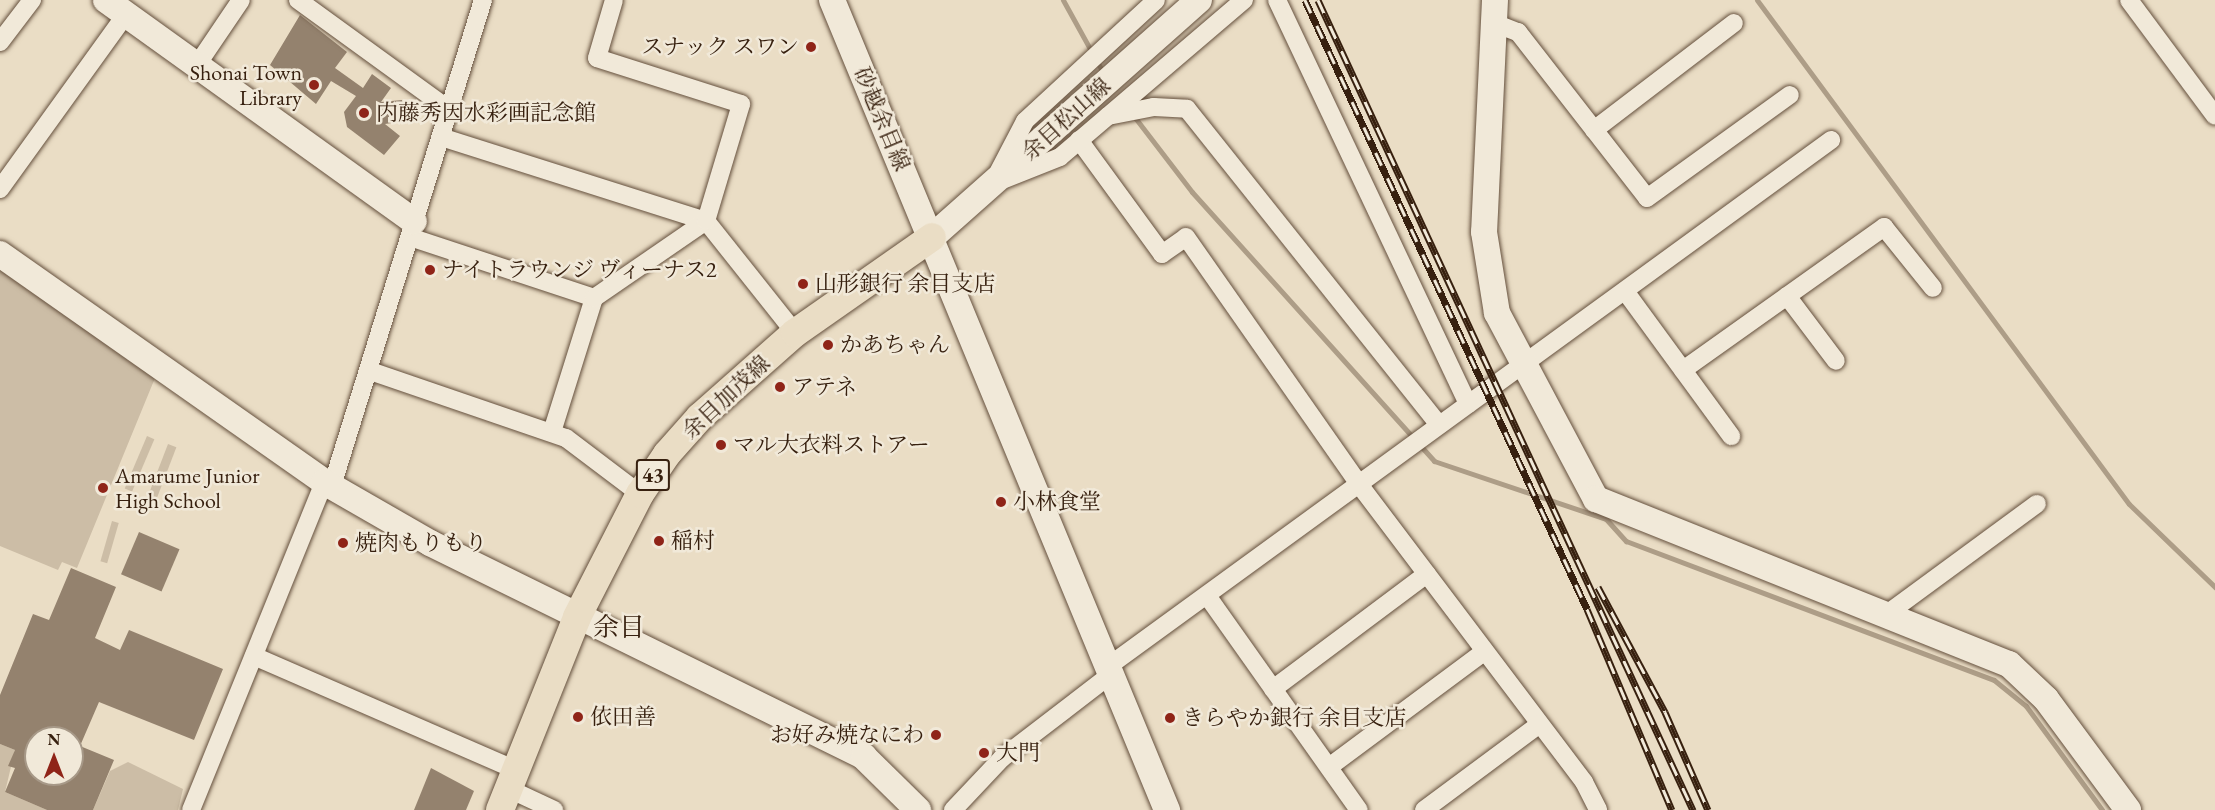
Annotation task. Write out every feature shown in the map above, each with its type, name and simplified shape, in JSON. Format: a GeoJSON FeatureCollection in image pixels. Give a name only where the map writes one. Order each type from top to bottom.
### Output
{"type":"FeatureCollection","features":[{"type":"Feature","properties":{"kind":"main road","name":"余目加茂線"},"geometry":{"type":"LineString","coordinates":[[519,795],[577,617],[640,494],[700,417],[795,333],[932,237]]}},
{"type":"Feature","properties":{"kind":"street"},"geometry":{"type":"LineString","coordinates":[[0,42],[32,0]]}},
{"type":"Feature","properties":{"kind":"street"},"geometry":{"type":"LineString","coordinates":[[197,65],[241,0]]}},
{"type":"Feature","properties":{"kind":"street"},"geometry":{"type":"LineString","coordinates":[[298,0],[452,111]]}},
{"type":"Feature","properties":{"kind":"street"},"geometry":{"type":"LineString","coordinates":[[191,810],[328,484],[370,371],[412,229],[444,138],[483,0]]}},
{"type":"Feature","properties":{"kind":"street"},"geometry":{"type":"LineString","coordinates":[[552,432],[594,298],[706,220],[741,104],[597,58],[614,0]]}},
{"type":"Feature","properties":{"kind":"street","name":"砂越余目線"},"geometry":{"type":"LineString","coordinates":[[832,0],[932,237],[1108,671],[1167,810]]}},
{"type":"Feature","properties":{"kind":"street"},"geometry":{"type":"LineString","coordinates":[[993,184],[1025,121],[1156,0]]}},
{"type":"Feature","properties":{"kind":"street","name":"余目松山線"},"geometry":{"type":"LineString","coordinates":[[932,237],[1199,0]]}},
{"type":"Feature","properties":{"kind":"street"},"geometry":{"type":"LineString","coordinates":[[993,184],[1060,157],[1244,0]]}},
{"type":"Feature","properties":{"kind":"street"},"geometry":{"type":"LineString","coordinates":[[1277,0],[1468,404]]}},
{"type":"Feature","properties":{"kind":"street"},"geometry":{"type":"LineString","coordinates":[[2129,0],[2215,116]]}},
{"type":"Feature","properties":{"kind":"street"},"geometry":{"type":"LineString","coordinates":[[0,189],[116,7],[197,65],[412,229],[594,298]]}},
{"type":"Feature","properties":{"kind":"street"},"geometry":{"type":"LineString","coordinates":[[1495,11],[1518,32],[1647,198],[1790,95]]}},
{"type":"Feature","properties":{"kind":"street"},"geometry":{"type":"LineString","coordinates":[[1495,11],[1484,232],[1497,313],[1522,367],[1596,499],[2009,664],[2046,699],[2128,810]]}},
{"type":"Feature","properties":{"kind":"street"},"geometry":{"type":"LineString","coordinates":[[1594,130],[1734,23]]}},
{"type":"Feature","properties":{"kind":"street"},"geometry":{"type":"LineString","coordinates":[[1108,116],[1154,107],[1187,109],[1439,425]]}},
{"type":"Feature","properties":{"kind":"street"},"geometry":{"type":"LineString","coordinates":[[444,138],[706,220],[795,333]]}},
{"type":"Feature","properties":{"kind":"street"},"geometry":{"type":"LineString","coordinates":[[1079,140],[1162,254],[1186,237],[1361,487],[1584,782],[1598,810]]}},
{"type":"Feature","properties":{"kind":"street"},"geometry":{"type":"LineString","coordinates":[[953,810],[1002,758],[1108,671],[1361,487],[1439,425],[1522,367],[1831,140]]}},
{"type":"Feature","properties":{"kind":"street"},"geometry":{"type":"LineString","coordinates":[[1683,370],[1884,227],[1933,288]]}},
{"type":"Feature","properties":{"kind":"street"},"geometry":{"type":"LineString","coordinates":[[0,254],[328,484],[577,617],[864,757],[918,810]]}},
{"type":"Feature","properties":{"kind":"street"},"geometry":{"type":"LineString","coordinates":[[1625,291],[1731,436]]}},
{"type":"Feature","properties":{"kind":"street"},"geometry":{"type":"LineString","coordinates":[[1787,296],[1836,360]]}},
{"type":"Feature","properties":{"kind":"street"},"geometry":{"type":"LineString","coordinates":[[370,371],[552,432],[640,494]]}},
{"type":"Feature","properties":{"kind":"street"},"geometry":{"type":"LineString","coordinates":[[1887,614],[2037,504]]}},
{"type":"Feature","properties":{"kind":"street"},"geometry":{"type":"LineString","coordinates":[[1273,688],[1427,574]]}},
{"type":"Feature","properties":{"kind":"street"},"geometry":{"type":"LineString","coordinates":[[1209,597],[1359,810]]}},
{"type":"Feature","properties":{"kind":"street"},"geometry":{"type":"LineString","coordinates":[[1329,767],[1485,651]]}},
{"type":"Feature","properties":{"kind":"street"},"geometry":{"type":"LineString","coordinates":[[254,656],[519,795],[554,810]]}},
{"type":"Feature","properties":{"kind":"street"},"geometry":{"type":"LineString","coordinates":[[1424,810],[1540,724]]}},
{"type":"Feature","properties":{"kind":"shaded area"},"geometry":{"type":"Polygon","coordinates":[[[0,267],[155,378],[77,568],[62,562],[58,570],[0,546],[0,267]]]}},
{"type":"Feature","properties":{"kind":"shaded area"},"geometry":{"type":"Polygon","coordinates":[[[147,436],[154,439],[132,492],[125,488],[147,436]]]}},
{"type":"Feature","properties":{"kind":"shaded area"},"geometry":{"type":"Polygon","coordinates":[[[168,444],[176,447],[155,502],[147,499],[168,444]]]}},
{"type":"Feature","properties":{"kind":"shaded area"},"geometry":{"type":"Polygon","coordinates":[[[112,521],[119,523],[107,563],[100,561],[112,521]]]}},
{"type":"Feature","properties":{"kind":"shaded area"},"geometry":{"type":"Polygon","coordinates":[[[0,744],[15,750],[5,792],[47,810],[0,810],[0,744]]]}},
{"type":"Feature","properties":{"kind":"shaded area"},"geometry":{"type":"Polygon","coordinates":[[[128,762],[183,789],[178,810],[93,810],[110,771],[128,762]]]}},
{"type":"Feature","properties":{"kind":"building","name":"Shonai Town Library"},"geometry":{"type":"Polygon","coordinates":[[[300,15],[347,52],[335,68],[363,88],[372,74],[391,88],[381,102],[402,100],[405,121],[385,124],[400,136],[384,155],[347,127],[344,112],[356,96],[331,81],[316,104],[270,65],[300,15]]]}},
{"type":"Feature","properties":{"kind":"building"},"geometry":{"type":"Polygon","coordinates":[[[139,532],[180,549],[162,592],[121,574],[139,532]]]}},
{"type":"Feature","properties":{"kind":"building"},"geometry":{"type":"Polygon","coordinates":[[[71,568],[116,587],[95,638],[120,650],[129,630],[223,669],[194,740],[99,702],[84,737],[84,726],[24,726],[24,786],[84,786],[84,748],[114,760],[93,810],[47,810],[5,792],[15,768],[8,766],[15,750],[0,744],[0,695],[33,614],[49,620],[71,568]]]}},
{"type":"Feature","properties":{"kind":"building"},"geometry":{"type":"Polygon","coordinates":[[[431,768],[474,791],[466,810],[414,810],[431,768]]]}},
{"type":"Feature","properties":{"kind":"waterway"},"geometry":{"type":"LineString","coordinates":[[1063,0],[1105,76]]}},
{"type":"Feature","properties":{"kind":"waterway"},"geometry":{"type":"LineString","coordinates":[[1757,0],[2129,504],[2215,587]]}},
{"type":"Feature","properties":{"kind":"waterway"},"geometry":{"type":"LineString","coordinates":[[1133,115],[1192,192],[1434,461],[1606,519],[1626,541],[1994,680],[2026,706],[2102,810]]}},
{"type":"Feature","properties":{"kind":"railway"},"geometry":{"type":"LineString","coordinates":[[1305,0],[1587,609],[1672,810]]}},
{"type":"Feature","properties":{"kind":"railway"},"geometry":{"type":"LineString","coordinates":[[1318,0],[1693,810]]}},
{"type":"Feature","properties":{"kind":"railway"},"geometry":{"type":"LineString","coordinates":[[1598,587],[1665,712],[1708,810]]}},
{"type":"Feature","properties":{"kind":"place","name":"スナック スワン"},"geometry":{"type":"Point","coordinates":[811,47]}},
{"type":"Feature","properties":{"kind":"place","name":"Shonai Town Library"},"geometry":{"type":"Point","coordinates":[314,85]}},
{"type":"Feature","properties":{"kind":"place","name":"内藤秀因水彩画記念館"},"geometry":{"type":"Point","coordinates":[364,113]}},
{"type":"Feature","properties":{"kind":"place","name":"ナイトラウンジ ヴィーナス2"},"geometry":{"type":"Point","coordinates":[430,270]}},
{"type":"Feature","properties":{"kind":"place","name":"山形銀行 余目支店"},"geometry":{"type":"Point","coordinates":[803,284]}},
{"type":"Feature","properties":{"kind":"place","name":"かあちゃん"},"geometry":{"type":"Point","coordinates":[828,345]}},
{"type":"Feature","properties":{"kind":"place","name":"アテネ"},"geometry":{"type":"Point","coordinates":[780,387]}},
{"type":"Feature","properties":{"kind":"place","name":"マル大衣料ストアー"},"geometry":{"type":"Point","coordinates":[721,445]}},
{"type":"Feature","properties":{"kind":"place","name":"Amarume Junior High School"},"geometry":{"type":"Point","coordinates":[103,488]}},
{"type":"Feature","properties":{"kind":"place","name":"小林食堂"},"geometry":{"type":"Point","coordinates":[1001,502]}},
{"type":"Feature","properties":{"kind":"place","name":"稲村"},"geometry":{"type":"Point","coordinates":[659,541]}},
{"type":"Feature","properties":{"kind":"place","name":"焼肉もりもり"},"geometry":{"type":"Point","coordinates":[343,543]}},
{"type":"Feature","properties":{"kind":"place","name":"依田善"},"geometry":{"type":"Point","coordinates":[578,717]}},
{"type":"Feature","properties":{"kind":"place","name":"きらやか銀行 余目支店"},"geometry":{"type":"Point","coordinates":[1170,718]}},
{"type":"Feature","properties":{"kind":"place","name":"お好み焼なにわ"},"geometry":{"type":"Point","coordinates":[936,735]}},
{"type":"Feature","properties":{"kind":"place","name":"大門"},"geometry":{"type":"Point","coordinates":[984,753]}},
{"type":"Feature","properties":{"kind":"district","name":"余目"},"geometry":{"type":"Point","coordinates":[619,628]}}]}
